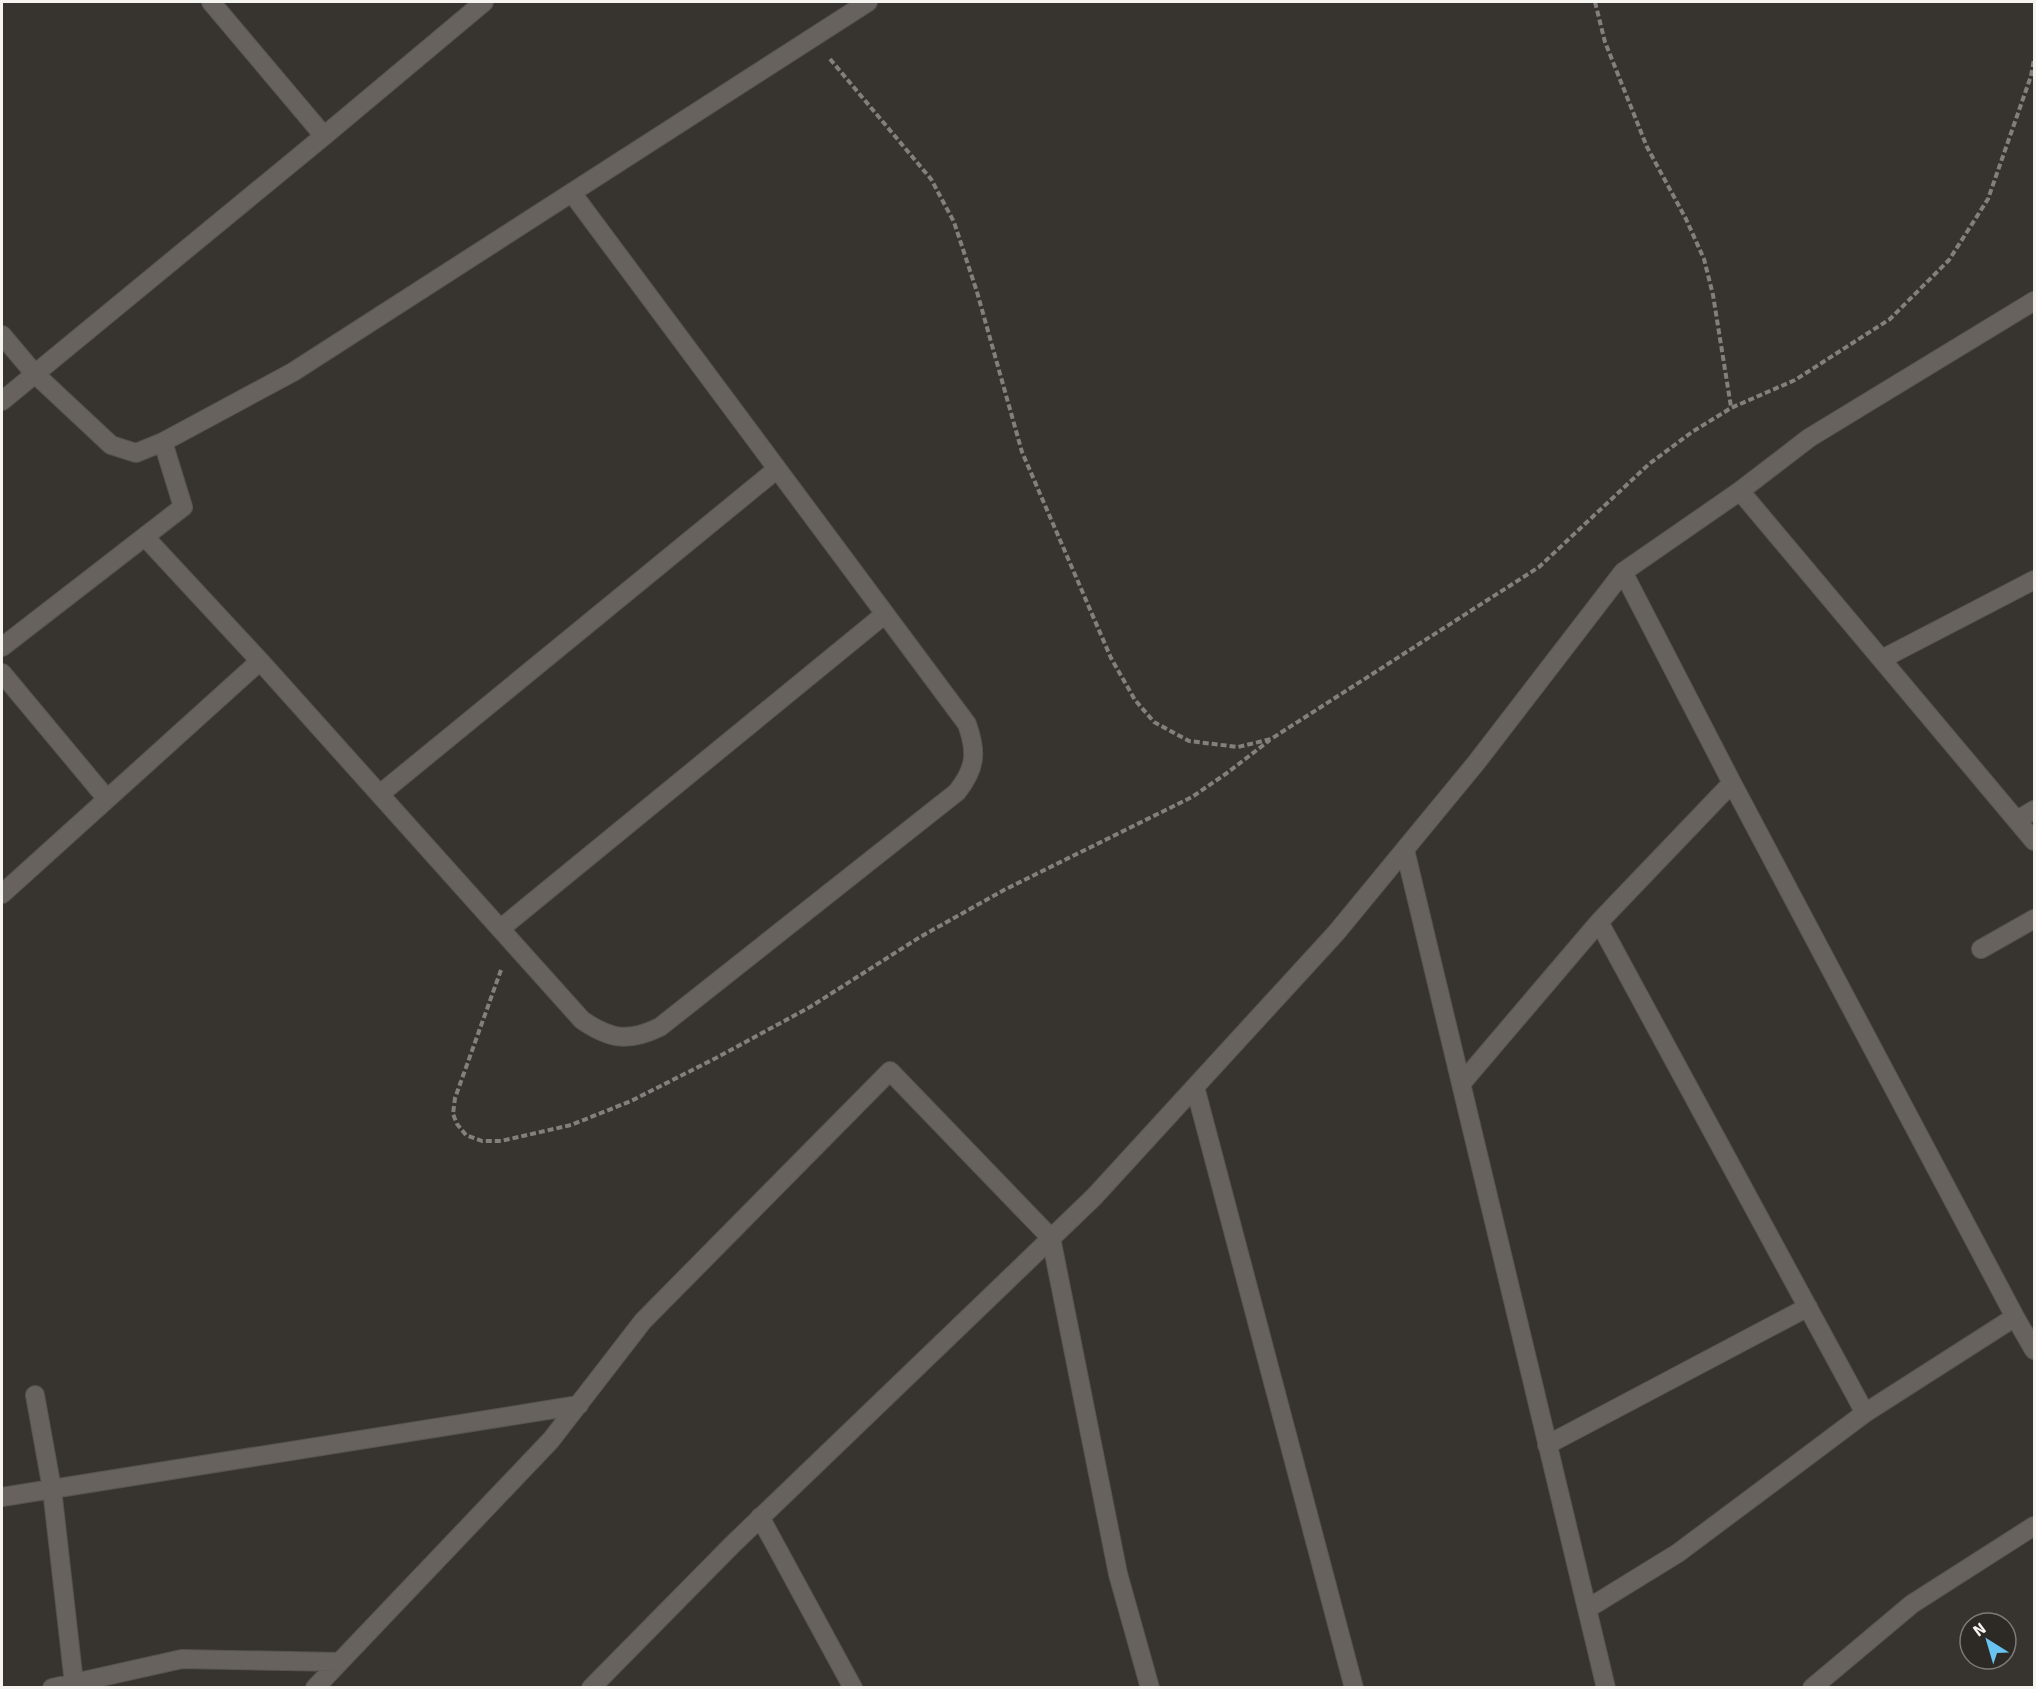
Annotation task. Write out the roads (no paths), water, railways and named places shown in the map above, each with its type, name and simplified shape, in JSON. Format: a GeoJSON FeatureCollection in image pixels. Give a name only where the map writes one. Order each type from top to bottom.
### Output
{"type":"FeatureCollection","features":[{"type":"Feature","properties":{"kind":"street"},"geometry":{"type":"LineString","coordinates":[[211,2],[324,136]]}},
{"type":"Feature","properties":{"kind":"street"},"geometry":{"type":"LineString","coordinates":[[2,401],[484,2]]}},
{"type":"Feature","properties":{"kind":"street"},"geometry":{"type":"LineString","coordinates":[[2,335],[34,373],[111,445],[136,453],[163,442],[292,372],[868,2]]}},
{"type":"Feature","properties":{"kind":"street"},"geometry":{"type":"LineString","coordinates":[[145,537],[260,661],[582,1020],[614,1037],[643,1035],[660,1027],[957,792],[967,778],[974,761],[973,741],[967,724],[572,193]]}},
{"type":"Feature","properties":{"kind":"street"},"geometry":{"type":"LineString","coordinates":[[592,1687],[760,1517],[1094,1197],[1336,933],[1476,763],[1623,572],[1740,491],[1809,438],[2034,301]]}},
{"type":"Feature","properties":{"kind":"street"},"geometry":{"type":"LineString","coordinates":[[2,647],[183,507],[163,442]]}},
{"type":"Feature","properties":{"kind":"street"},"geometry":{"type":"LineString","coordinates":[[380,794],[777,469]]}},
{"type":"Feature","properties":{"kind":"street"},"geometry":{"type":"LineString","coordinates":[[1740,491],[2034,841]]}},
{"type":"Feature","properties":{"kind":"street"},"geometry":{"type":"LineString","coordinates":[[1623,572],[1732,783],[2034,1350]]}},
{"type":"Feature","properties":{"kind":"street"},"geometry":{"type":"LineString","coordinates":[[1882,659],[2034,580]]}},
{"type":"Feature","properties":{"kind":"street"},"geometry":{"type":"LineString","coordinates":[[506,935],[885,614]]}},
{"type":"Feature","properties":{"kind":"street"},"geometry":{"type":"LineString","coordinates":[[2,894],[260,661]]}},
{"type":"Feature","properties":{"kind":"street"},"geometry":{"type":"LineString","coordinates":[[2,673],[107,799]]}},
{"type":"Feature","properties":{"kind":"street"},"geometry":{"type":"LineString","coordinates":[[1461,1084],[1599,922],[1732,783]]}},
{"type":"Feature","properties":{"kind":"street"},"geometry":{"type":"LineString","coordinates":[[2017,820],[2034,810]]}},
{"type":"Feature","properties":{"kind":"street"},"geometry":{"type":"LineString","coordinates":[[1405,850],[1606,1688]]}},
{"type":"Feature","properties":{"kind":"street"},"geometry":{"type":"LineString","coordinates":[[1981,949],[2034,919]]}},
{"type":"Feature","properties":{"kind":"street"},"geometry":{"type":"LineString","coordinates":[[1599,922],[1865,1413]]}},
{"type":"Feature","properties":{"kind":"street"},"geometry":{"type":"LineString","coordinates":[[315,1688],[551,1440],[643,1322],[890,1071],[1051,1238],[1118,1574],[1150,1688]]}},
{"type":"Feature","properties":{"kind":"street"},"geometry":{"type":"LineString","coordinates":[[1195,1087],[1354,1688]]}},
{"type":"Feature","properties":{"kind":"street"},"geometry":{"type":"LineString","coordinates":[[1547,1445],[1808,1307]]}},
{"type":"Feature","properties":{"kind":"street"},"geometry":{"type":"LineString","coordinates":[[1587,1609],[1678,1553],[1865,1413],[2015,1317]]}},
{"type":"Feature","properties":{"kind":"street"},"geometry":{"type":"LineString","coordinates":[[35,1395],[51,1489],[74,1683]]}},
{"type":"Feature","properties":{"kind":"street"},"geometry":{"type":"LineString","coordinates":[[2,1497],[579,1405]]}},
{"type":"Feature","properties":{"kind":"street"},"geometry":{"type":"LineString","coordinates":[[760,1517],[853,1688]]}},
{"type":"Feature","properties":{"kind":"street"},"geometry":{"type":"LineString","coordinates":[[1812,1688],[1912,1604],[2034,1526]]}},
{"type":"Feature","properties":{"kind":"street"},"geometry":{"type":"LineString","coordinates":[[52,1688],[182,1659],[339,1662]]}}]}
